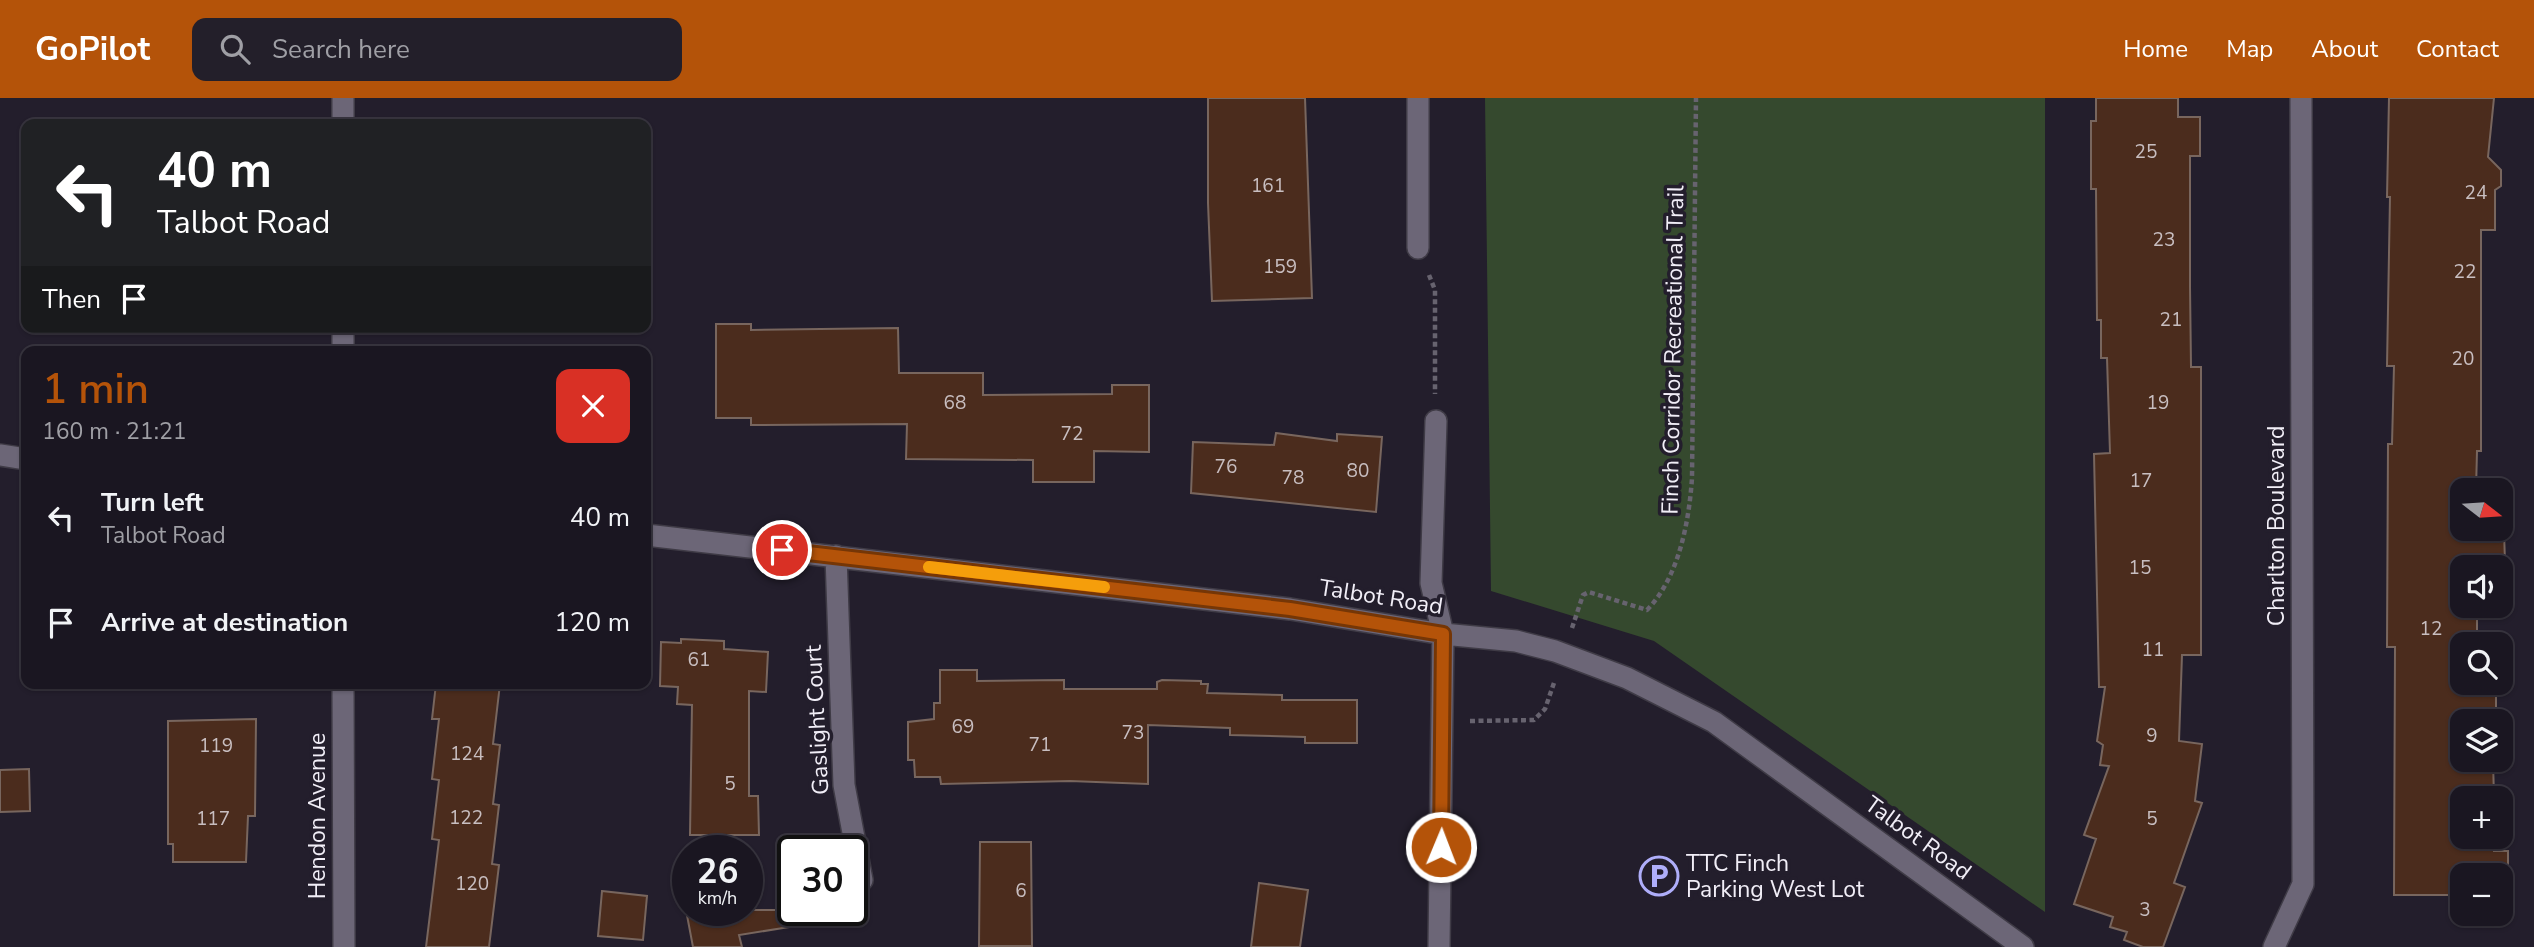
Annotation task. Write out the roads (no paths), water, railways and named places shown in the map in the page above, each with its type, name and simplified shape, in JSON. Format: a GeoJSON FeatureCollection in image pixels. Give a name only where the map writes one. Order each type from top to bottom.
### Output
{"type":"FeatureCollection","features":[{"type":"Feature","properties":{"kind":"street"},"geometry":{"type":"LineString","coordinates":[[343,98],[343,119]]}},
{"type":"Feature","properties":{"kind":"street"},"geometry":{"type":"LineString","coordinates":[[1418,98],[1418,248]]}},
{"type":"Feature","properties":{"kind":"street","name":"Charlton Boulevard"},"geometry":{"type":"LineString","coordinates":[[2274,947],[2303,884],[2301,98]]}},
{"type":"Feature","properties":{"kind":"street"},"geometry":{"type":"LineString","coordinates":[[1436,421],[1431,583],[1443,634],[1438,947]]}},
{"type":"Feature","properties":{"kind":"street"},"geometry":{"type":"LineString","coordinates":[[0,455],[21,457]]}},
{"type":"Feature","properties":{"kind":"street","name":"Talbot Road"},"geometry":{"type":"LineString","coordinates":[[651,536],[1290,609],[1443,634],[1517,642],[1564,653],[1627,678],[1714,722],[2023,947]]}},
{"type":"Feature","properties":{"kind":"street","name":"Gaslight Court"},"geometry":{"type":"LineString","coordinates":[[836,556],[844,785],[853,835]]}},
{"type":"Feature","properties":{"kind":"street","name":"Hendon Avenue"},"geometry":{"type":"LineString","coordinates":[[344,689],[344,947]]}},
{"type":"Feature","properties":{"kind":"place","name":"TTC Finch Parking West Lot"},"geometry":{"type":"Point","coordinates":[1659,876]}}]}
